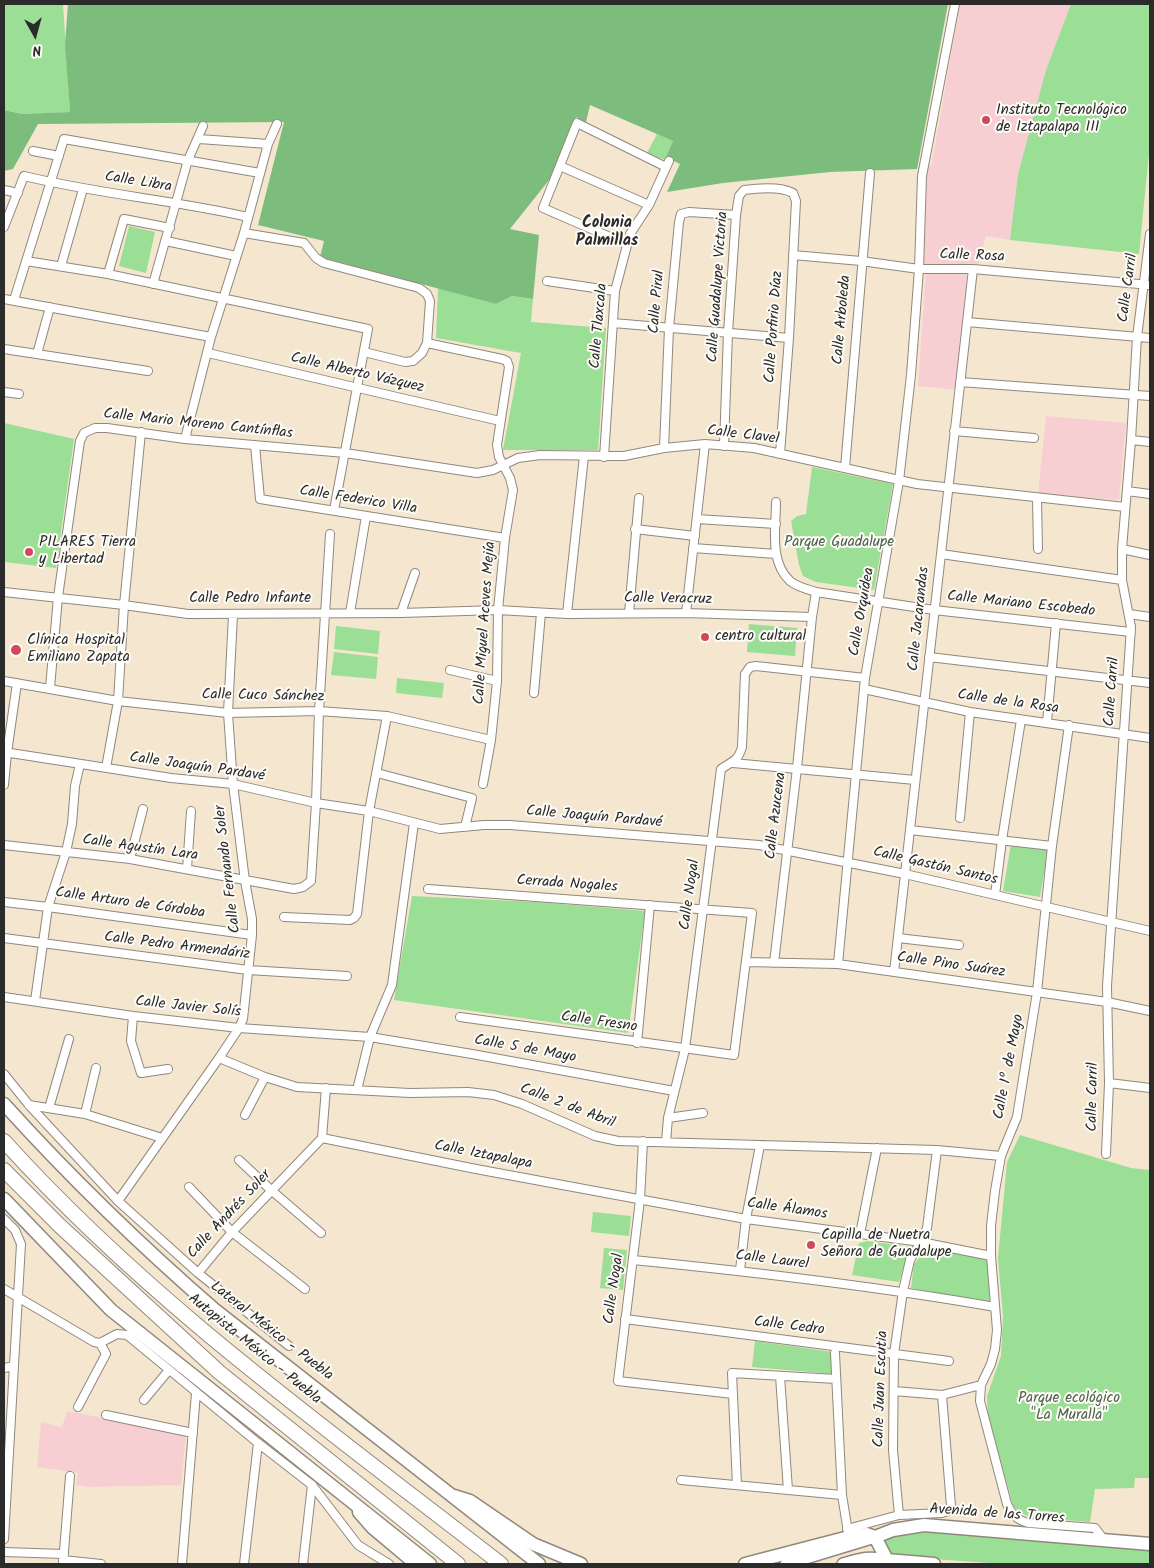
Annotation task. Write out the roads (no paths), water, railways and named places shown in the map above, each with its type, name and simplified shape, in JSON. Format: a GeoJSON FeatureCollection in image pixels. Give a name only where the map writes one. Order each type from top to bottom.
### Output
{"type":"FeatureCollection","features":[{"type":"Feature","properties":{"kind":"highway","name":"Autopista México - Puebla"},"geometry":{"type":"LineString","coordinates":[[4,1141],[126,1265],[180,1312],[500,1564]]}},
{"type":"Feature","properties":{"kind":"highway"},"geometry":{"type":"LineString","coordinates":[[4,1170],[60,1226],[218,1372],[458,1564]]}},
{"type":"Feature","properties":{"kind":"main road","name":"Lateral México - Puebla"},"geometry":{"type":"LineString","coordinates":[[4,1104],[68,1173],[172,1273],[260,1346],[539,1564]]}},
{"type":"Feature","properties":{"kind":"main road"},"geometry":{"type":"LineString","coordinates":[[4,1199],[111,1310],[430,1564]]}},
{"type":"Feature","properties":{"kind":"main road"},"geometry":{"type":"LineString","coordinates":[[453,1495],[470,1501],[544,1550],[581,1564]]}},
{"type":"Feature","properties":{"kind":"main road"},"geometry":{"type":"LineString","coordinates":[[344,1496],[374,1528],[416,1564]]}},
{"type":"Feature","properties":{"kind":"main road","name":"Avenida de las Torres"},"geometry":{"type":"LineString","coordinates":[[786,1564],[893,1530],[924,1525],[1150,1544]]}},
{"type":"Feature","properties":{"kind":"main road"},"geometry":{"type":"LineString","coordinates":[[745,1564],[848,1533],[867,1534],[875,1537],[883,1562]]}},
{"type":"Feature","properties":{"kind":"main road"},"geometry":{"type":"LineString","coordinates":[[843,1564],[874,1557],[883,1562],[934,1564]]}},
{"type":"Feature","properties":{"kind":"street","name":"Calle Orquídea"},"geometry":{"type":"LineString","coordinates":[[838,964],[865,678],[899,481],[911,375],[919,269],[922,176],[955,4]]}},
{"type":"Feature","properties":{"kind":"street","name":"Calle Tlaxcala"},"geometry":{"type":"LineString","coordinates":[[560,166],[577,123],[668,164],[648,205],[630,234],[614,291],[604,457]]}},
{"type":"Feature","properties":{"kind":"street"},"geometry":{"type":"LineString","coordinates":[[185,439],[211,337],[244,232],[268,144],[277,124]]}},
{"type":"Feature","properties":{"kind":"street"},"geometry":{"type":"LineString","coordinates":[[153,284],[188,160],[199,139],[203,126]]}},
{"type":"Feature","properties":{"kind":"street"},"geometry":{"type":"LineString","coordinates":[[14,300],[64,139],[260,173]]}},
{"type":"Feature","properties":{"kind":"street"},"geometry":{"type":"LineString","coordinates":[[199,139],[268,144]]}},
{"type":"Feature","properties":{"kind":"street"},"geometry":{"type":"LineString","coordinates":[[33,151],[59,156]]}},
{"type":"Feature","properties":{"kind":"street"},"geometry":{"type":"LineString","coordinates":[[626,244],[543,208],[560,166],[648,205]]}},
{"type":"Feature","properties":{"kind":"street","name":"Calle Arboleda"},"geometry":{"type":"LineString","coordinates":[[845,468],[861,261],[870,173]]}},
{"type":"Feature","properties":{"kind":"street","name":"Calle Libra"},"geometry":{"type":"LineString","coordinates":[[18,193],[24,176],[83,189],[177,203],[248,217]]}},
{"type":"Feature","properties":{"kind":"street"},"geometry":{"type":"LineString","coordinates":[[61,266],[83,189]]}},
{"type":"Feature","properties":{"kind":"street"},"geometry":{"type":"LineString","coordinates":[[4,190],[18,193],[4,227]]}},
{"type":"Feature","properties":{"kind":"street","name":"Calle Guadalupe Victoria"},"geometry":{"type":"LineString","coordinates":[[724,446],[728,333],[739,196],[744,190],[786,190],[793,193],[796,201]]}},
{"type":"Feature","properties":{"kind":"street","name":"Calle Porfirio Díaz"},"geometry":{"type":"LineString","coordinates":[[780,454],[789,338],[796,201]]}},
{"type":"Feature","properties":{"kind":"street","name":"Calle Pirul"},"geometry":{"type":"LineString","coordinates":[[664,448],[669,328],[681,214],[689,212],[736,215]]}},
{"type":"Feature","properties":{"kind":"street"},"geometry":{"type":"LineString","coordinates":[[108,274],[124,219],[170,228]]}},
{"type":"Feature","properties":{"kind":"street"},"geometry":{"type":"LineString","coordinates":[[244,232],[304,243],[316,258],[324,263],[419,288],[427,294],[430,301],[427,343],[422,353],[413,361],[405,362],[364,352]]}},
{"type":"Feature","properties":{"kind":"street","name":"Calle Carril"},"geometry":{"type":"LineString","coordinates":[[1106,1154],[1109,1083],[1107,986],[1131,632],[1122,580],[1124,507],[1131,440],[1136,337],[1147,284],[1150,234]]}},
{"type":"Feature","properties":{"kind":"street"},"geometry":{"type":"LineString","coordinates":[[166,241],[236,256]]}},
{"type":"Feature","properties":{"kind":"street","name":"Calle Rosa"},"geometry":{"type":"LineString","coordinates":[[794,255],[919,269],[973,269],[1147,284]]}},
{"type":"Feature","properties":{"kind":"street"},"geometry":{"type":"LineString","coordinates":[[26,261],[108,274],[368,330],[334,510]]}},
{"type":"Feature","properties":{"kind":"street","name":"Calle Jacarandas"},"geometry":{"type":"LineString","coordinates":[[894,972],[973,269]]}},
{"type":"Feature","properties":{"kind":"street"},"geometry":{"type":"LineString","coordinates":[[547,281],[614,291]]}},
{"type":"Feature","properties":{"kind":"street"},"geometry":{"type":"LineString","coordinates":[[4,299],[211,337]]}},
{"type":"Feature","properties":{"kind":"street"},"geometry":{"type":"LineString","coordinates":[[38,354],[50,306]]}},
{"type":"Feature","properties":{"kind":"street"},"geometry":{"type":"LineString","coordinates":[[967,322],[1150,338]]}},
{"type":"Feature","properties":{"kind":"street"},"geometry":{"type":"LineString","coordinates":[[613,323],[789,338]]}},
{"type":"Feature","properties":{"kind":"street","name":"Calle Miguel Aceves Mejía"},"geometry":{"type":"LineString","coordinates":[[427,343],[507,361],[509,366],[497,445],[499,457],[510,478],[513,490],[505,538],[498,610],[497,681],[491,740],[483,784]]}},
{"type":"Feature","properties":{"kind":"street"},"geometry":{"type":"LineString","coordinates":[[4,349],[148,371]]}},
{"type":"Feature","properties":{"kind":"street","name":"Calle Alberto Vázquez"},"geometry":{"type":"LineString","coordinates":[[208,353],[500,421]]}},
{"type":"Feature","properties":{"kind":"street"},"geometry":{"type":"LineString","coordinates":[[960,382],[1150,396]]}},
{"type":"Feature","properties":{"kind":"street"},"geometry":{"type":"LineString","coordinates":[[4,392],[19,394]]}},
{"type":"Feature","properties":{"kind":"street","name":"Calle Mario Moreno Cantínflas"},"geometry":{"type":"LineString","coordinates":[[50,688],[58,597],[80,441],[84,433],[96,428],[141,432],[185,439],[345,453],[477,473],[493,470],[504,465]]}},
{"type":"Feature","properties":{"kind":"street"},"geometry":{"type":"LineString","coordinates":[[954,431],[1034,438]]}},
{"type":"Feature","properties":{"kind":"street"},"geometry":{"type":"LineString","coordinates":[[106,768],[118,701],[124,604],[141,432]]}},
{"type":"Feature","properties":{"kind":"street"},"geometry":{"type":"LineString","coordinates":[[1131,440],[1150,442]]}},
{"type":"Feature","properties":{"kind":"street"},"geometry":{"type":"LineString","coordinates":[[686,613],[704,444]]}},
{"type":"Feature","properties":{"kind":"street","name":"Calle Clavel"},"geometry":{"type":"LineString","coordinates":[[504,465],[518,458],[540,456],[624,456],[664,448],[704,444],[754,448],[899,481],[1037,499],[1124,507]]}},
{"type":"Feature","properties":{"kind":"street","name":"Calle Federico Villa"},"geometry":{"type":"LineString","coordinates":[[255,445],[260,499],[505,538]]}},
{"type":"Feature","properties":{"kind":"street"},"geometry":{"type":"LineString","coordinates":[[567,614],[584,456]]}},
{"type":"Feature","properties":{"kind":"street"},"geometry":{"type":"LineString","coordinates":[[1126,491],[1150,494]]}},
{"type":"Feature","properties":{"kind":"street"},"geometry":{"type":"LineString","coordinates":[[629,613],[639,498]]}},
{"type":"Feature","properties":{"kind":"street"},"geometry":{"type":"LineString","coordinates":[[1037,499],[1038,549]]}},
{"type":"Feature","properties":{"kind":"street"},"geometry":{"type":"LineString","coordinates":[[693,548],[776,554],[776,502]]}},
{"type":"Feature","properties":{"kind":"street"},"geometry":{"type":"LineString","coordinates":[[350,613],[366,516]]}},
{"type":"Feature","properties":{"kind":"street"},"geometry":{"type":"LineString","coordinates":[[697,518],[776,524]]}},
{"type":"Feature","properties":{"kind":"street"},"geometry":{"type":"LineString","coordinates":[[636,529],[695,536]]}},
{"type":"Feature","properties":{"kind":"street"},"geometry":{"type":"LineString","coordinates":[[316,803],[318,711],[330,534]]}},
{"type":"Feature","properties":{"kind":"street"},"geometry":{"type":"LineString","coordinates":[[1122,549],[1150,555]]}},
{"type":"Feature","properties":{"kind":"street","name":"Calle Mariano Escobedo"},"geometry":{"type":"LineString","coordinates":[[776,554],[778,565],[791,582],[816,592],[934,610],[1131,632]]}},
{"type":"Feature","properties":{"kind":"street"},"geometry":{"type":"LineString","coordinates":[[941,554],[1122,580]]}},
{"type":"Feature","properties":{"kind":"street"},"geometry":{"type":"LineString","coordinates":[[401,613],[415,573]]}},
{"type":"Feature","properties":{"kind":"street","name":"Calle Pedro Infante"},"geometry":{"type":"LineString","coordinates":[[4,592],[124,604],[188,614],[401,613],[498,610]]}},
{"type":"Feature","properties":{"kind":"street"},"geometry":{"type":"LineString","coordinates":[[812,617],[816,592]]}},
{"type":"Feature","properties":{"kind":"street","name":"Calle Veracruz"},"geometry":{"type":"LineString","coordinates":[[498,610],[567,614],[686,613],[812,617]]}},
{"type":"Feature","properties":{"kind":"street"},"geometry":{"type":"LineString","coordinates":[[534,693],[541,613]]}},
{"type":"Feature","properties":{"kind":"street"},"geometry":{"type":"LineString","coordinates":[[1129,614],[1150,617]]}},
{"type":"Feature","properties":{"kind":"street","name":"Calle Fernando Soler"},"geometry":{"type":"LineString","coordinates":[[118,1201],[219,1058],[243,1019],[252,919],[244,880],[233,784],[228,713],[233,615]]}},
{"type":"Feature","properties":{"kind":"street","name":"Calle Azucena"},"geometry":{"type":"LineString","coordinates":[[774,963],[797,768],[812,617]]}},
{"type":"Feature","properties":{"kind":"street"},"geometry":{"type":"LineString","coordinates":[[1047,722],[1056,623]]}},
{"type":"Feature","properties":{"kind":"street"},"geometry":{"type":"LineString","coordinates":[[929,657],[1150,683]]}},
{"type":"Feature","properties":{"kind":"street","name":"Calle Nogal"},"geometry":{"type":"LineString","coordinates":[[666,1142],[668,1118],[685,1049],[721,769],[733,763],[740,755],[742,747],[745,674],[750,667],[756,666],[806,671]]}},
{"type":"Feature","properties":{"kind":"street"},"geometry":{"type":"LineString","coordinates":[[450,670],[497,681]]}},
{"type":"Feature","properties":{"kind":"street"},"geometry":{"type":"LineString","coordinates":[[806,671],[865,678]]}},
{"type":"Feature","properties":{"kind":"street","name":"Calle Cuco Sánchez"},"geometry":{"type":"LineString","coordinates":[[4,681],[118,701],[228,713],[318,711],[387,716],[491,740]]}},
{"type":"Feature","properties":{"kind":"street"},"geometry":{"type":"LineString","coordinates":[[4,785],[5,752],[17,683]]}},
{"type":"Feature","properties":{"kind":"street","name":"Calle de la Rosa"},"geometry":{"type":"LineString","coordinates":[[864,689],[970,712],[1150,738]]}},
{"type":"Feature","properties":{"kind":"street"},"geometry":{"type":"LineString","coordinates":[[960,818],[970,712]]}},
{"type":"Feature","properties":{"kind":"street"},"geometry":{"type":"LineString","coordinates":[[284,916],[350,920],[357,914],[369,811],[387,716]]}},
{"type":"Feature","properties":{"kind":"street"},"geometry":{"type":"LineString","coordinates":[[995,895],[1021,720]]}},
{"type":"Feature","properties":{"kind":"street","name":"Calle 1º de Mayo"},"geometry":{"type":"LineString","coordinates":[[1069,725],[1052,846],[1037,992],[1017,1117],[1001,1156],[991,1226],[991,1256],[997,1330],[995,1348],[981,1385],[980,1401],[1007,1504],[1013,1516],[1029,1523],[1095,1528],[1104,1540]]}},
{"type":"Feature","properties":{"kind":"street","name":"Calle Joaquín Pardavé"},"geometry":{"type":"LineString","coordinates":[[5,752],[171,778],[233,784],[316,803],[369,811],[440,830],[484,825],[510,826],[712,842]]}},
{"type":"Feature","properties":{"kind":"street"},"geometry":{"type":"LineString","coordinates":[[733,763],[916,780]]}},
{"type":"Feature","properties":{"kind":"street"},"geometry":{"type":"LineString","coordinates":[[34,1001],[48,907],[66,852],[72,824],[75,786],[80,764]]}},
{"type":"Feature","properties":{"kind":"street"},"geometry":{"type":"LineString","coordinates":[[377,773],[472,798],[465,827]]}},
{"type":"Feature","properties":{"kind":"street","name":"Calle Agustín Lara"},"geometry":{"type":"LineString","coordinates":[[4,845],[130,859],[294,889],[304,887],[311,881],[316,803]]}},
{"type":"Feature","properties":{"kind":"street"},"geometry":{"type":"LineString","coordinates":[[130,859],[143,809]]}},
{"type":"Feature","properties":{"kind":"street"},"geometry":{"type":"LineString","coordinates":[[187,869],[191,810]]}},
{"type":"Feature","properties":{"kind":"street"},"geometry":{"type":"LineString","coordinates":[[357,1090],[370,1037],[392,985],[414,823]]}},
{"type":"Feature","properties":{"kind":"street"},"geometry":{"type":"LineString","coordinates":[[910,830],[1052,846]]}},
{"type":"Feature","properties":{"kind":"street","name":"Calle Gastón Santos"},"geometry":{"type":"LineString","coordinates":[[712,842],[759,845],[848,862],[1150,931]]}},
{"type":"Feature","properties":{"kind":"street","name":"Cerrada Nogales"},"geometry":{"type":"LineString","coordinates":[[428,889],[752,913],[746,962]]}},
{"type":"Feature","properties":{"kind":"street","name":"Calle Arturo de Córdoba"},"geometry":{"type":"LineString","coordinates":[[4,902],[252,935]]}},
{"type":"Feature","properties":{"kind":"street"},"geometry":{"type":"LineString","coordinates":[[637,1042],[650,905]]}},
{"type":"Feature","properties":{"kind":"street","name":"Calle Pedro Armendáriz"},"geometry":{"type":"LineString","coordinates":[[4,938],[248,970],[347,976]]}},
{"type":"Feature","properties":{"kind":"street"},"geometry":{"type":"LineString","coordinates":[[898,938],[959,945]]}},
{"type":"Feature","properties":{"kind":"street","name":"Calle Pino Suárez"},"geometry":{"type":"LineString","coordinates":[[746,962],[838,964],[1107,1002],[1150,1011]]}},
{"type":"Feature","properties":{"kind":"street","name":"Calle Fresno"},"geometry":{"type":"LineString","coordinates":[[460,1017],[734,1055],[746,962]]}},
{"type":"Feature","properties":{"kind":"street","name":"Calle Javier Solís"},"geometry":{"type":"LineString","coordinates":[[4,997],[133,1016],[239,1028],[370,1037]]}},
{"type":"Feature","properties":{"kind":"street"},"geometry":{"type":"LineString","coordinates":[[133,1016],[131,1041],[141,1073],[168,1069]]}},
{"type":"Feature","properties":{"kind":"street","name":"Calle 5 de Mayo"},"geometry":{"type":"LineString","coordinates":[[370,1037],[674,1091]]}},
{"type":"Feature","properties":{"kind":"street"},"geometry":{"type":"LineString","coordinates":[[50,1108],[70,1039]]}},
{"type":"Feature","properties":{"kind":"street","name":"Calle 2 de Abril"},"geometry":{"type":"LineString","coordinates":[[219,1058],[297,1087],[410,1093],[468,1092],[494,1095],[522,1104],[595,1136],[618,1141],[937,1150],[1001,1156]]}},
{"type":"Feature","properties":{"kind":"street"},"geometry":{"type":"LineString","coordinates":[[85,1114],[96,1068]]}},
{"type":"Feature","properties":{"kind":"street","name":"Calle Andrés Soler"},"geometry":{"type":"LineString","coordinates":[[4,1074],[29,1105],[118,1201],[198,1273],[232,1232],[322,1138]]}},
{"type":"Feature","properties":{"kind":"street"},"geometry":{"type":"LineString","coordinates":[[245,1115],[266,1077]]}},
{"type":"Feature","properties":{"kind":"street"},"geometry":{"type":"LineString","coordinates":[[1109,1083],[1150,1088]]}},
{"type":"Feature","properties":{"kind":"street"},"geometry":{"type":"LineString","coordinates":[[322,1138],[326,1088]]}},
{"type":"Feature","properties":{"kind":"street"},"geometry":{"type":"LineString","coordinates":[[29,1105],[85,1114],[162,1138]]}},
{"type":"Feature","properties":{"kind":"street"},"geometry":{"type":"LineString","coordinates":[[668,1118],[703,1113]]}},
{"type":"Feature","properties":{"kind":"street","name":"Calle Iztapalapa"},"geometry":{"type":"LineString","coordinates":[[322,1138],[640,1200]]}},
{"type":"Feature","properties":{"kind":"street","name":"Calle Nogal"},"geometry":{"type":"LineString","coordinates":[[643,1141],[634,1260],[618,1381],[733,1394]]}},
{"type":"Feature","properties":{"kind":"street"},"geometry":{"type":"LineString","coordinates":[[740,1270],[746,1219],[760,1145]]}},
{"type":"Feature","properties":{"kind":"street"},"geometry":{"type":"LineString","coordinates":[[860,1234],[877,1148]]}},
{"type":"Feature","properties":{"kind":"street","name":"Calle Juan Escutia"},"geometry":{"type":"LineString","coordinates":[[899,1515],[893,1450],[894,1354],[903,1291],[910,1260],[927,1228],[937,1150]]}},
{"type":"Feature","properties":{"kind":"street"},"geometry":{"type":"LineString","coordinates":[[240,1160],[271,1190],[321,1233]]}},
{"type":"Feature","properties":{"kind":"street"},"geometry":{"type":"LineString","coordinates":[[189,1187],[232,1232],[305,1289]]}},
{"type":"Feature","properties":{"kind":"street","name":"Calle Álamos"},"geometry":{"type":"LineString","coordinates":[[640,1200],[746,1219],[921,1242],[991,1256]]}},
{"type":"Feature","properties":{"kind":"street"},"geometry":{"type":"LineString","coordinates":[[4,1219],[15,1230],[21,1244],[4,1539]]}},
{"type":"Feature","properties":{"kind":"street"},"geometry":{"type":"LineString","coordinates":[[19,1236],[31,1228]]}},
{"type":"Feature","properties":{"kind":"street","name":"Calle Laurel"},"geometry":{"type":"LineString","coordinates":[[634,1260],[740,1270],[903,1291],[995,1307]]}},
{"type":"Feature","properties":{"kind":"street"},"geometry":{"type":"LineString","coordinates":[[198,1273],[289,1346]]}},
{"type":"Feature","properties":{"kind":"street"},"geometry":{"type":"LineString","coordinates":[[4,1289],[94,1342],[100,1343],[117,1334],[127,1335],[258,1443],[312,1484],[358,1545],[389,1564]]}},
{"type":"Feature","properties":{"kind":"street","name":"Calle Cedro"},"geometry":{"type":"LineString","coordinates":[[625,1319],[949,1361]]}},
{"type":"Feature","properties":{"kind":"street"},"geometry":{"type":"LineString","coordinates":[[78,1407],[106,1354],[100,1343]]}},
{"type":"Feature","properties":{"kind":"street"},"geometry":{"type":"LineString","coordinates":[[834,1353],[842,1495],[848,1533],[899,1515],[942,1513],[948,1511],[951,1506],[942,1395]]}},
{"type":"Feature","properties":{"kind":"street"},"geometry":{"type":"LineString","coordinates":[[4,1368],[14,1366]]}},
{"type":"Feature","properties":{"kind":"street"},"geometry":{"type":"LineString","coordinates":[[144,1400],[168,1370]]}},
{"type":"Feature","properties":{"kind":"street"},"geometry":{"type":"LineString","coordinates":[[737,1485],[732,1373],[836,1378]]}},
{"type":"Feature","properties":{"kind":"street"},"geometry":{"type":"LineString","coordinates":[[780,1376],[788,1490]]}},
{"type":"Feature","properties":{"kind":"street"},"geometry":{"type":"LineString","coordinates":[[894,1391],[942,1395],[981,1385]]}},
{"type":"Feature","properties":{"kind":"street"},"geometry":{"type":"LineString","coordinates":[[182,1564],[196,1393]]}},
{"type":"Feature","properties":{"kind":"street"},"geometry":{"type":"LineString","coordinates":[[106,1415],[193,1433]]}},
{"type":"Feature","properties":{"kind":"street"},"geometry":{"type":"LineString","coordinates":[[244,1564],[258,1443]]}},
{"type":"Feature","properties":{"kind":"street"},"geometry":{"type":"LineString","coordinates":[[63,1559],[70,1476]]}},
{"type":"Feature","properties":{"kind":"street"},"geometry":{"type":"LineString","coordinates":[[681,1480],[842,1495]]}},
{"type":"Feature","properties":{"kind":"street"},"geometry":{"type":"LineString","coordinates":[[303,1564],[312,1484]]}},
{"type":"Feature","properties":{"kind":"street"},"geometry":{"type":"LineString","coordinates":[[4,1552],[101,1564]]}},
{"type":"Feature","properties":{"kind":"place","name":"Instituto Tecnológico de Iztapalapa III"},"geometry":{"type":"Point","coordinates":[986,120]}},
{"type":"Feature","properties":{"kind":"place","name":"PILARES Tierra y Libertad"},"geometry":{"type":"Point","coordinates":[29,552]}},
{"type":"Feature","properties":{"kind":"place","name":"centro cultural"},"geometry":{"type":"Point","coordinates":[705,637]}},
{"type":"Feature","properties":{"kind":"place","name":"Clínica Hospital Emiliano Zapata"},"geometry":{"type":"Point","coordinates":[16,650]}},
{"type":"Feature","properties":{"kind":"place","name":"Capilla de Nuetra Señora de Guadalupe"},"geometry":{"type":"Point","coordinates":[811,1245]}},
{"type":"Feature","properties":{"kind":"district","name":"Colonia Palmillas"},"geometry":{"type":"Point","coordinates":[607,233]}},
{"type":"Feature","properties":{"kind":"park label","name":"Parque Guadalupe"},"geometry":{"type":"Point","coordinates":[839,543]}},
{"type":"Feature","properties":{"kind":"park label","name":"Parque ecológico \"La Muralla\""},"geometry":{"type":"Point","coordinates":[1069,1408]}}]}
